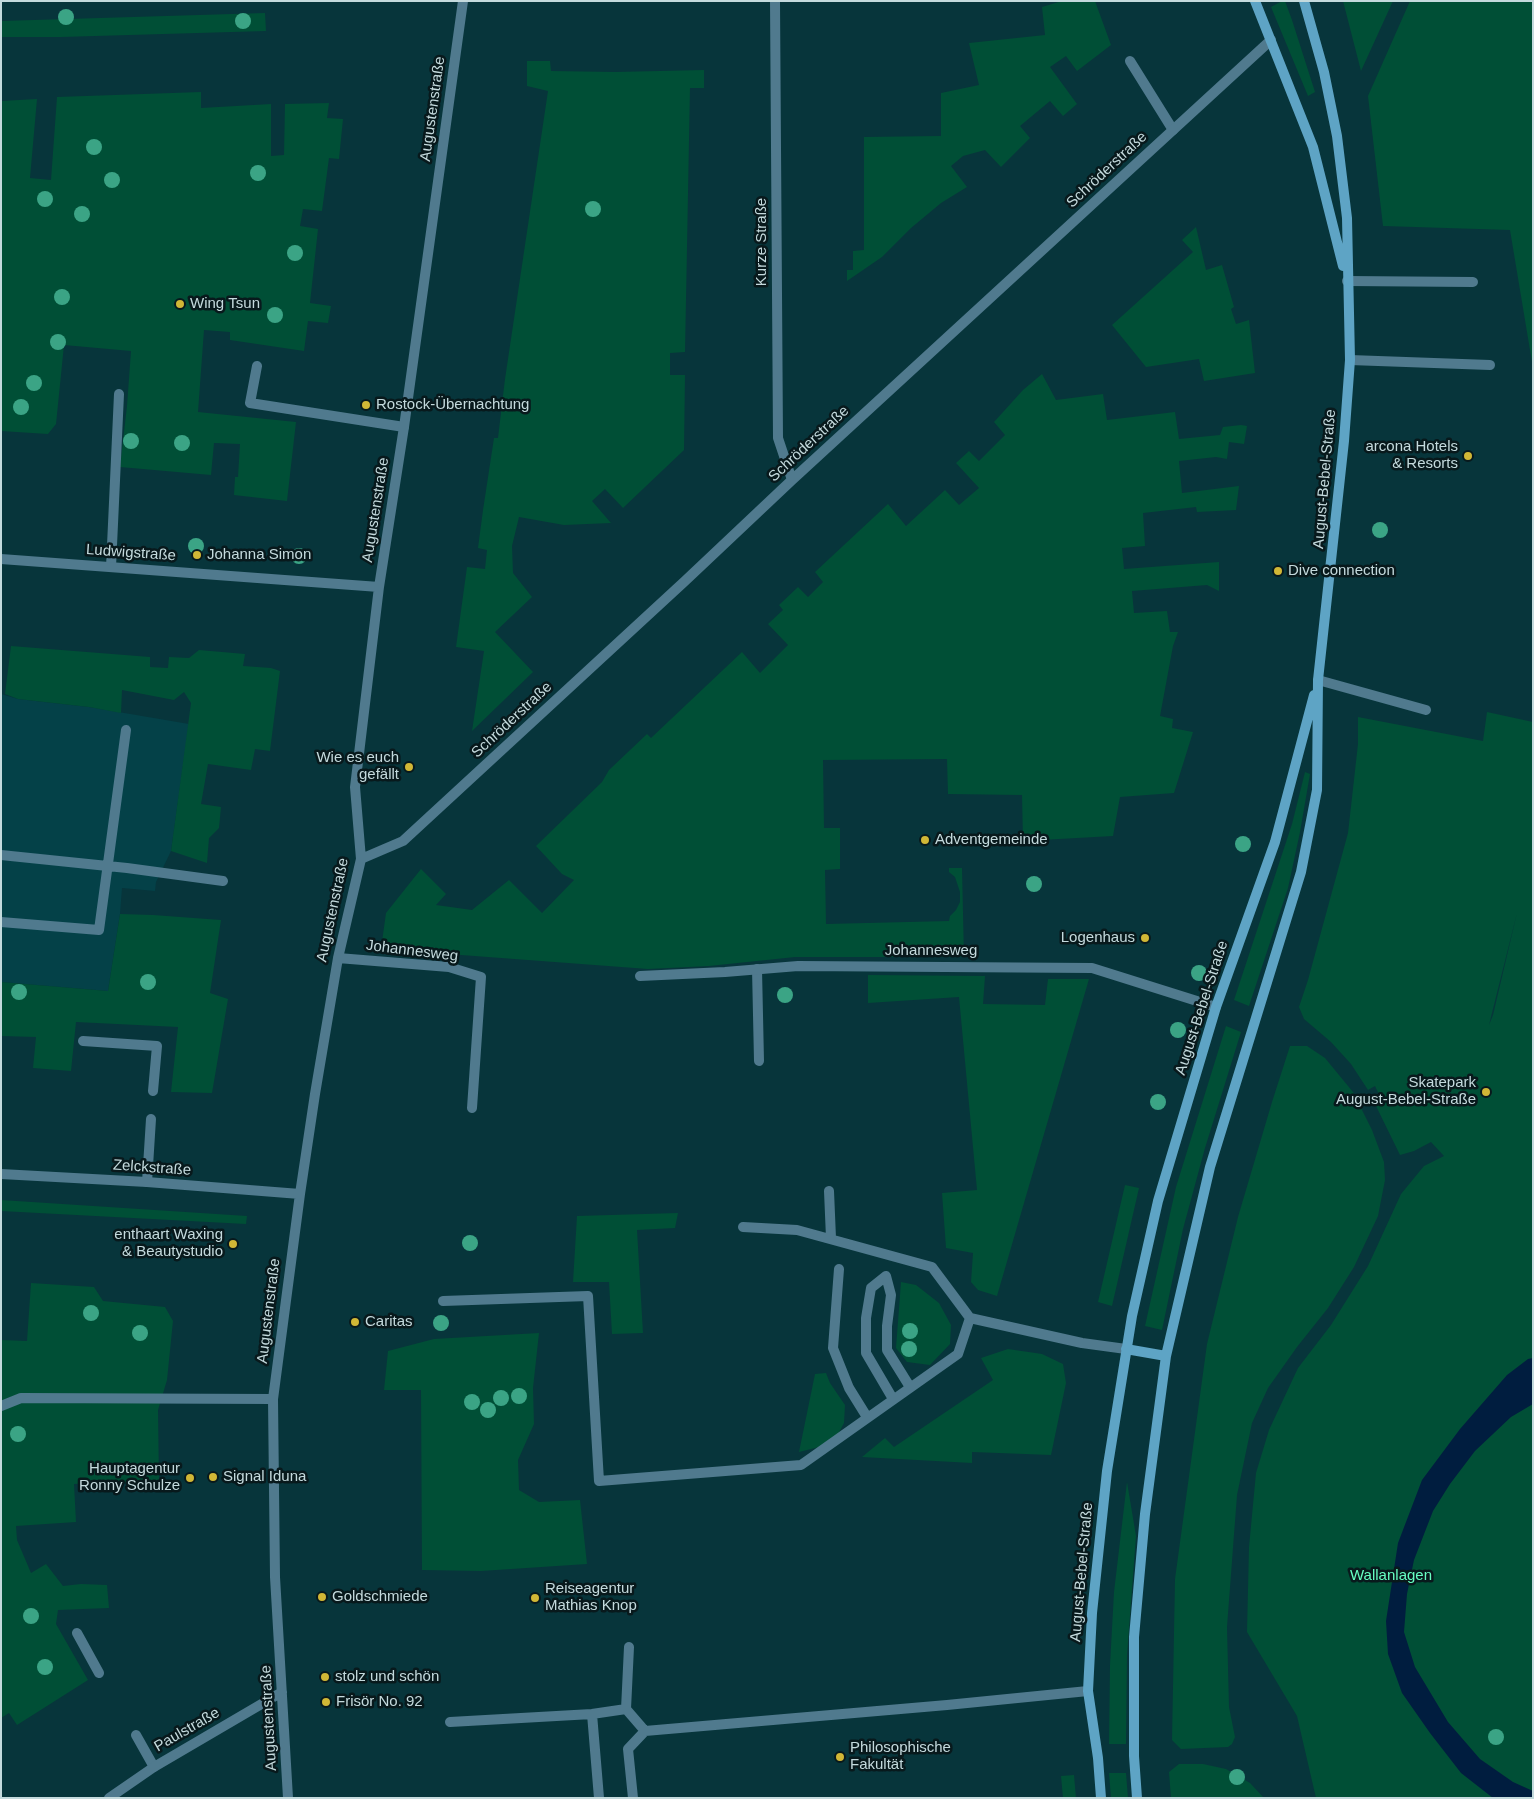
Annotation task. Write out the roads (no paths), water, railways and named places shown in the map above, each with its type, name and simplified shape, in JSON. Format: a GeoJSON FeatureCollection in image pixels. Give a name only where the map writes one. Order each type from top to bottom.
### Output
{"type":"FeatureCollection","features":[{"type":"Feature","properties":{"kind":"main road","name":"August-Bebel-Straße"},"geometry":{"type":"LineString","coordinates":[[1256,1],[1313,147],[1347,281]]}},
{"type":"Feature","properties":{"kind":"main road","name":"August-Bebel-Straße"},"geometry":{"type":"LineString","coordinates":[[1137,1798],[1134,1756],[1134,1637],[1145,1514],[1166,1356],[1210,1166],[1301,872],[1317,790],[1318,680],[1343,450],[1350,360],[1347,218],[1338,136],[1324,72],[1304,1]]}},
{"type":"Feature","properties":{"kind":"main road","name":"August-Bebel-Straße"},"geometry":{"type":"LineString","coordinates":[[1101,1798],[1098,1758],[1088,1691],[1099,1544],[1107,1471],[1126,1350],[1158,1201],[1216,1007],[1275,842],[1318,680]]}},
{"type":"Feature","properties":{"kind":"main road"},"geometry":{"type":"LineString","coordinates":[[1126,1350],[1166,1356]]}},
{"type":"Feature","properties":{"kind":"street","name":"Augustenstraße"},"geometry":{"type":"LineString","coordinates":[[288,1798],[276,1577],[273,1399],[300,1194],[338,958],[361,859],[355,787],[379,587],[404,427],[463,1]]}},
{"type":"Feature","properties":{"kind":"street","name":"Kurze Straße"},"geometry":{"type":"LineString","coordinates":[[775,1],[778,438],[792,480]]}},
{"type":"Feature","properties":{"kind":"street","name":"Schröderstraße"},"geometry":{"type":"LineString","coordinates":[[361,859],[403,841],[1271,40]]}},
{"type":"Feature","properties":{"kind":"street"},"geometry":{"type":"LineString","coordinates":[[1130,61],[1173,130]]}},
{"type":"Feature","properties":{"kind":"street"},"geometry":{"type":"LineString","coordinates":[[1347,281],[1473,282]]}},
{"type":"Feature","properties":{"kind":"street"},"geometry":{"type":"LineString","coordinates":[[1350,360],[1490,366]]}},
{"type":"Feature","properties":{"kind":"street"},"geometry":{"type":"LineString","coordinates":[[257,366],[250,403],[404,427]]}},
{"type":"Feature","properties":{"kind":"street"},"geometry":{"type":"LineString","coordinates":[[111,567],[118,394]]}},
{"type":"Feature","properties":{"kind":"street","name":"Ludwigstraße"},"geometry":{"type":"LineString","coordinates":[[1,559],[379,587]]}},
{"type":"Feature","properties":{"kind":"street"},"geometry":{"type":"LineString","coordinates":[[1318,680],[1426,710]]}},
{"type":"Feature","properties":{"kind":"street"},"geometry":{"type":"LineString","coordinates":[[1,922],[99,930],[126,730]]}},
{"type":"Feature","properties":{"kind":"street"},"geometry":{"type":"LineString","coordinates":[[1,855],[108,866],[222,881]]}},
{"type":"Feature","properties":{"kind":"street","name":"Johannesweg"},"geometry":{"type":"LineString","coordinates":[[338,958],[449,967],[481,978],[472,1108]]}},
{"type":"Feature","properties":{"kind":"street","name":"Johannesweg"},"geometry":{"type":"LineString","coordinates":[[640,976],[798,966],[1092,968],[1216,1007]]}},
{"type":"Feature","properties":{"kind":"street"},"geometry":{"type":"LineString","coordinates":[[757,969],[758,1061]]}},
{"type":"Feature","properties":{"kind":"street"},"geometry":{"type":"LineString","coordinates":[[83,1041],[157,1046],[153,1091]]}},
{"type":"Feature","properties":{"kind":"street"},"geometry":{"type":"LineString","coordinates":[[147,1182],[151,1119]]}},
{"type":"Feature","properties":{"kind":"street","name":"Zelckstraße"},"geometry":{"type":"LineString","coordinates":[[1,1174],[147,1182],[300,1194]]}},
{"type":"Feature","properties":{"kind":"street"},"geometry":{"type":"LineString","coordinates":[[829,1191],[831,1238]]}},
{"type":"Feature","properties":{"kind":"street"},"geometry":{"type":"LineString","coordinates":[[744,1228],[797,1230],[932,1267],[970,1318],[1082,1343],[1126,1350]]}},
{"type":"Feature","properties":{"kind":"street"},"geometry":{"type":"LineString","coordinates":[[839,1269],[833,1348],[849,1388],[867,1417]]}},
{"type":"Feature","properties":{"kind":"street"},"geometry":{"type":"LineString","coordinates":[[893,1399],[866,1353],[866,1318],[871,1288],[886,1276],[891,1295],[887,1326],[888,1350],[910,1387]]}},
{"type":"Feature","properties":{"kind":"street"},"geometry":{"type":"LineString","coordinates":[[443,1301],[588,1296],[599,1481],[801,1465],[958,1354],[970,1318]]}},
{"type":"Feature","properties":{"kind":"street"},"geometry":{"type":"LineString","coordinates":[[1,1406],[21,1398],[273,1399]]}},
{"type":"Feature","properties":{"kind":"street"},"geometry":{"type":"LineString","coordinates":[[77,1633],[99,1673]]}},
{"type":"Feature","properties":{"kind":"street"},"geometry":{"type":"LineString","coordinates":[[629,1647],[626,1709],[645,1730]]}},
{"type":"Feature","properties":{"kind":"street"},"geometry":{"type":"LineString","coordinates":[[633,1798],[628,1749],[645,1730],[947,1706],[1088,1691]]}},
{"type":"Feature","properties":{"kind":"street","name":"Paulstraße"},"geometry":{"type":"LineString","coordinates":[[109,1798],[154,1767],[282,1692]]}},
{"type":"Feature","properties":{"kind":"street"},"geometry":{"type":"LineString","coordinates":[[450,1722],[592,1714],[626,1709]]}},
{"type":"Feature","properties":{"kind":"street"},"geometry":{"type":"LineString","coordinates":[[592,1714],[598,1798]]}},
{"type":"Feature","properties":{"kind":"street"},"geometry":{"type":"LineString","coordinates":[[136,1735],[154,1767]]}},
{"type":"Feature","properties":{"kind":"place","name":"Wing Tsun"},"geometry":{"type":"Point","coordinates":[180,304]}},
{"type":"Feature","properties":{"kind":"place","name":"Rostock-Übernachtung"},"geometry":{"type":"Point","coordinates":[366,405]}},
{"type":"Feature","properties":{"kind":"place","name":"arcona Hotels & Resorts"},"geometry":{"type":"Point","coordinates":[1468,456]}},
{"type":"Feature","properties":{"kind":"place","name":"Johanna Simon"},"geometry":{"type":"Point","coordinates":[197,555]}},
{"type":"Feature","properties":{"kind":"place","name":"Dive connection"},"geometry":{"type":"Point","coordinates":[1278,571]}},
{"type":"Feature","properties":{"kind":"place","name":"Wie es euch gefällt"},"geometry":{"type":"Point","coordinates":[409,767]}},
{"type":"Feature","properties":{"kind":"place","name":"Adventgemeinde"},"geometry":{"type":"Point","coordinates":[925,840]}},
{"type":"Feature","properties":{"kind":"place","name":"Logenhaus"},"geometry":{"type":"Point","coordinates":[1145,938]}},
{"type":"Feature","properties":{"kind":"place","name":"Skatepark August-Bebel-Straße"},"geometry":{"type":"Point","coordinates":[1486,1092]}},
{"type":"Feature","properties":{"kind":"place","name":"enthaart Waxing & Beautystudio"},"geometry":{"type":"Point","coordinates":[233,1244]}},
{"type":"Feature","properties":{"kind":"place","name":"Caritas"},"geometry":{"type":"Point","coordinates":[355,1322]}},
{"type":"Feature","properties":{"kind":"place","name":"Signal Iduna"},"geometry":{"type":"Point","coordinates":[213,1477]}},
{"type":"Feature","properties":{"kind":"place","name":"Hauptagentur Ronny Schulze"},"geometry":{"type":"Point","coordinates":[190,1478]}},
{"type":"Feature","properties":{"kind":"place","name":"Goldschmiede"},"geometry":{"type":"Point","coordinates":[322,1597]}},
{"type":"Feature","properties":{"kind":"place","name":"Reiseagentur Mathias Knop"},"geometry":{"type":"Point","coordinates":[535,1598]}},
{"type":"Feature","properties":{"kind":"place","name":"stolz und schön"},"geometry":{"type":"Point","coordinates":[325,1677]}},
{"type":"Feature","properties":{"kind":"place","name":"Frisör No. 92"},"geometry":{"type":"Point","coordinates":[326,1702]}},
{"type":"Feature","properties":{"kind":"place","name":"Philosophische Fakultät"},"geometry":{"type":"Point","coordinates":[840,1757]}},
{"type":"Feature","properties":{"kind":"park label","name":"Wallanlagen"},"geometry":{"type":"Point","coordinates":[1391,1576]}}]}
